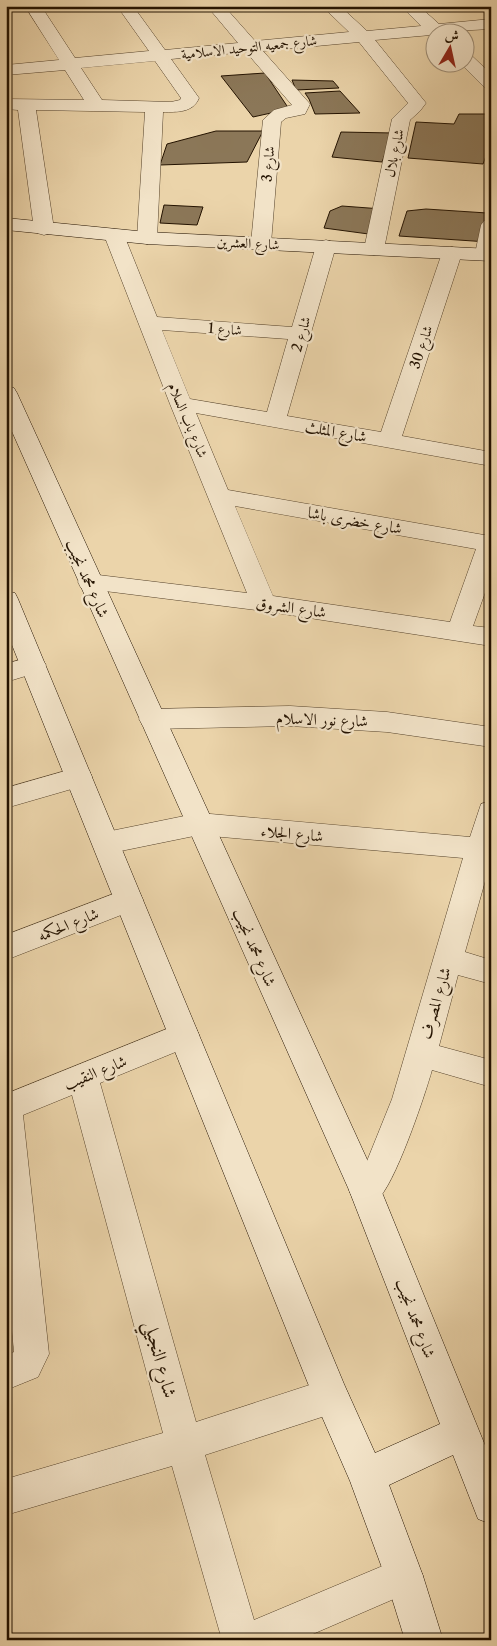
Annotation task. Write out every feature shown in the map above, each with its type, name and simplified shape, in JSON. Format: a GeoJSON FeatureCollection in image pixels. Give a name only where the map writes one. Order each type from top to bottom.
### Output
{"type":"FeatureCollection","features":[{"type":"Feature","properties":{"kind":"street"},"geometry":{"type":"LineString","coordinates":[[33,6],[97,106]]}},
{"type":"Feature","properties":{"kind":"street"},"geometry":{"type":"LineString","coordinates":[[6,104],[154,107],[181,106],[190,100],[125,6]]}},
{"type":"Feature","properties":{"kind":"street"},"geometry":{"type":"LineString","coordinates":[[215,6],[250,47]]}},
{"type":"Feature","properties":{"kind":"street","name":"شارع بلال"},"geometry":{"type":"LineString","coordinates":[[330,6],[363,36],[417,103],[401,119],[374,249]]}},
{"type":"Feature","properties":{"kind":"street"},"geometry":{"type":"LineString","coordinates":[[409,6],[426,22]]}},
{"type":"Feature","properties":{"kind":"street","name":"شارع جمعيه التوحيد الاسلامية"},"geometry":{"type":"LineString","coordinates":[[474,26],[491,24]]}},
{"type":"Feature","properties":{"kind":"street","name":"شارع جمعيه التوحيد الاسلامية"},"geometry":{"type":"LineString","coordinates":[[6,70],[424,32]]}},
{"type":"Feature","properties":{"kind":"street","name":"شارع 3"},"geometry":{"type":"LineString","coordinates":[[250,47],[301,104],[299,110],[280,114],[272,120],[261,243]]}},
{"type":"Feature","properties":{"kind":"street"},"geometry":{"type":"LineString","coordinates":[[474,68],[491,84]]}},
{"type":"Feature","properties":{"kind":"street"},"geometry":{"type":"LineString","coordinates":[[26,105],[44,229]]}},
{"type":"Feature","properties":{"kind":"street"},"geometry":{"type":"LineString","coordinates":[[147,238],[154,107]]}},
{"type":"Feature","properties":{"kind":"street","name":"شارع العشرين"},"geometry":{"type":"LineString","coordinates":[[6,224],[147,238],[488,254]]}},
{"type":"Feature","properties":{"kind":"street"},"geometry":{"type":"LineString","coordinates":[[488,254],[491,226]]}},
{"type":"Feature","properties":{"kind":"street","name":"شارع باب السلام"},"geometry":{"type":"LineString","coordinates":[[114,235],[180,404],[264,604]]}},
{"type":"Feature","properties":{"kind":"street","name":"شارع 2"},"geometry":{"type":"LineString","coordinates":[[275,420],[326,246]]}},
{"type":"Feature","properties":{"kind":"street","name":"شارع 30"},"geometry":{"type":"LineString","coordinates":[[390,441],[452,253]]}},
{"type":"Feature","properties":{"kind":"street","name":"شارع 1"},"geometry":{"type":"LineString","coordinates":[[149,323],[301,334]]}},
{"type":"Feature","properties":{"kind":"street","name":"شارع محمد نجيب"},"geometry":{"type":"LineString","coordinates":[[6,393],[365,1190],[491,1506]]}},
{"type":"Feature","properties":{"kind":"street","name":"شارع المثلث"},"geometry":{"type":"LineString","coordinates":[[180,404],[491,459]]}},
{"type":"Feature","properties":{"kind":"street","name":"شارع خضرى باشا"},"geometry":{"type":"LineString","coordinates":[[220,496],[490,543]]}},
{"type":"Feature","properties":{"kind":"street"},"geometry":{"type":"LineString","coordinates":[[459,631],[490,543]]}},
{"type":"Feature","properties":{"kind":"street","name":"شارع الشروق"},"geometry":{"type":"LineString","coordinates":[[90,582],[264,604],[491,637]]}},
{"type":"Feature","properties":{"kind":"street"},"geometry":{"type":"LineString","coordinates":[[6,599],[20,669],[79,777],[331,1396],[367,1476],[404,1576],[424,1640]]}},
{"type":"Feature","properties":{"kind":"street","name":"شارع نور الاسلام"},"geometry":{"type":"LineString","coordinates":[[152,719],[300,717],[387,722],[491,737]]}},
{"type":"Feature","properties":{"kind":"street"},"geometry":{"type":"LineString","coordinates":[[6,798],[79,777]]}},
{"type":"Feature","properties":{"kind":"street","name":"شارع الجلاء"},"geometry":{"type":"LineString","coordinates":[[106,843],[199,824],[485,842]]}},
{"type":"Feature","properties":{"kind":"street","name":"شارع المصرف"},"geometry":{"type":"LineString","coordinates":[[365,1190],[379,1170],[408,1099],[448,960],[485,842]]}},
{"type":"Feature","properties":{"kind":"street","name":"شارع الحكمه"},"geometry":{"type":"LineString","coordinates":[[6,948],[129,900]]}},
{"type":"Feature","properties":{"kind":"street"},"geometry":{"type":"LineString","coordinates":[[448,960],[491,972]]}},
{"type":"Feature","properties":{"kind":"street","name":"شارع النقيب"},"geometry":{"type":"LineString","coordinates":[[7,1108],[184,1036]]}},
{"type":"Feature","properties":{"kind":"street"},"geometry":{"type":"LineString","coordinates":[[421,1054],[491,1074]]}},
{"type":"Feature","properties":{"kind":"street","name":"شارع النجيلي"},"geometry":{"type":"LineString","coordinates":[[83,1077],[184,1444],[241,1640]]}},
{"type":"Feature","properties":{"kind":"street"},"geometry":{"type":"LineString","coordinates":[[6,1373],[28,1365],[32,1354],[7,1108]]}},
{"type":"Feature","properties":{"kind":"street"},"geometry":{"type":"LineString","coordinates":[[6,1497],[184,1444],[331,1396]]}},
{"type":"Feature","properties":{"kind":"street"},"geometry":{"type":"LineString","coordinates":[[367,1476],[461,1433]]}},
{"type":"Feature","properties":{"kind":"street"},"geometry":{"type":"LineString","coordinates":[[252,1640],[404,1576]]}},
{"type":"Feature","properties":{"kind":"building"},"geometry":{"type":"Polygon","coordinates":[[[265,73],[289,109],[253,117],[221,76],[265,73]]]}},
{"type":"Feature","properties":{"kind":"building"},"geometry":{"type":"Polygon","coordinates":[[[292,80],[333,81],[339,88],[296,90],[292,80]]]}},
{"type":"Feature","properties":{"kind":"building"},"geometry":{"type":"Polygon","coordinates":[[[340,91],[360,113],[315,114],[305,93],[340,91]]]}},
{"type":"Feature","properties":{"kind":"building"},"geometry":{"type":"Polygon","coordinates":[[[459,114],[491,114],[491,143],[483,164],[408,158],[416,122],[454,124],[459,114]]]}},
{"type":"Feature","properties":{"kind":"building"},"geometry":{"type":"Polygon","coordinates":[[[216,131],[263,131],[247,162],[160,165],[167,144],[216,131]]]}},
{"type":"Feature","properties":{"kind":"building"},"geometry":{"type":"Polygon","coordinates":[[[341,132],[393,133],[382,162],[332,157],[341,132]]]}},
{"type":"Feature","properties":{"kind":"building"},"geometry":{"type":"Polygon","coordinates":[[[164,205],[203,207],[197,225],[160,223],[164,205]]]}},
{"type":"Feature","properties":{"kind":"building"},"geometry":{"type":"Polygon","coordinates":[[[342,206],[382,209],[376,235],[324,228],[330,211],[342,206]]]}},
{"type":"Feature","properties":{"kind":"building"},"geometry":{"type":"Polygon","coordinates":[[[426,209],[487,213],[488,242],[399,236],[407,211],[426,209]]]}}]}
